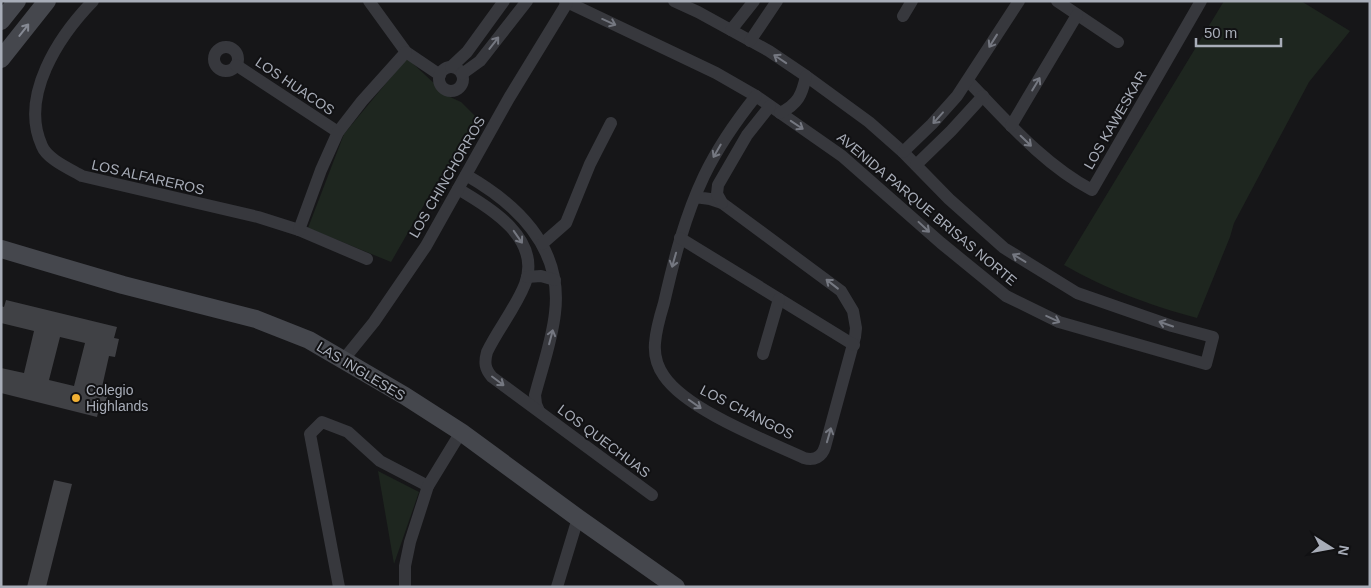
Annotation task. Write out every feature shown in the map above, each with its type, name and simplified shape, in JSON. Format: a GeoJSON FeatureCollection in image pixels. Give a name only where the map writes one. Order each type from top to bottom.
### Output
{"type":"FeatureCollection","features":[{"type":"Feature","properties":{"kind":"street"},"geometry":{"type":"LineString","coordinates":[[1,22],[17,1]]}},
{"type":"Feature","properties":{"kind":"street"},"geometry":{"type":"LineString","coordinates":[[1,59],[47,1]]}},
{"type":"Feature","properties":{"kind":"street","name":"LOS ALFAREROS"},"geometry":{"type":"LineString","coordinates":[[93,1],[56,48],[43,73],[36,97],[36,123],[42,148],[56,161],[82,176],[258,217],[299,230],[367,259]]}},
{"type":"Feature","properties":{"kind":"street"},"geometry":{"type":"LineString","coordinates":[[369,1],[406,52],[440,75]]}},
{"type":"Feature","properties":{"kind":"street"},"geometry":{"type":"LineString","coordinates":[[451,67],[458,69],[462,74],[463,82],[459,89],[452,92],[441,86],[440,75],[467,52],[504,1]]}},
{"type":"Feature","properties":{"kind":"street"},"geometry":{"type":"LineString","coordinates":[[462,74],[480,61],[528,1]]}},
{"type":"Feature","properties":{"kind":"street","name":"AVENIDA PARQUE BRISAS NORTE"},"geometry":{"type":"LineString","coordinates":[[566,2],[716,73],[756,96],[842,156],[940,243],[1006,296],[1058,322],[1206,364],[1213,337],[1172,326],[1077,292],[1004,248],[949,199],[903,152],[869,122],[769,51],[674,1]]}},
{"type":"Feature","properties":{"kind":"street"},"geometry":{"type":"LineString","coordinates":[[730,30],[754,1]]}},
{"type":"Feature","properties":{"kind":"street"},"geometry":{"type":"LineString","coordinates":[[750,41],[777,1]]}},
{"type":"Feature","properties":{"kind":"street"},"geometry":{"type":"LineString","coordinates":[[903,16],[912,1]]}},
{"type":"Feature","properties":{"kind":"street"},"geometry":{"type":"LineString","coordinates":[[903,152],[957,96],[1018,1]]}},
{"type":"Feature","properties":{"kind":"street"},"geometry":{"type":"LineString","coordinates":[[1057,1],[1118,42]]}},
{"type":"Feature","properties":{"kind":"street","name":"LOS KAWESKAR"},"geometry":{"type":"LineString","coordinates":[[968,81],[1037,151],[1078,183],[1092,190],[1201,1]]}},
{"type":"Feature","properties":{"kind":"street","name":"LOS CHINCHORROS"},"geometry":{"type":"LineString","coordinates":[[344,359],[374,322],[426,246],[566,2]]}},
{"type":"Feature","properties":{"kind":"street"},"geometry":{"type":"LineString","coordinates":[[1011,126],[1078,15]]}},
{"type":"Feature","properties":{"kind":"street"},"geometry":{"type":"LineString","coordinates":[[299,230],[321,170],[338,132],[362,101],[406,52]]}},
{"type":"Feature","properties":{"kind":"street","name":"LOS HUACOS"},"geometry":{"type":"LineString","coordinates":[[236,65],[338,132]]}},
{"type":"Feature","properties":{"kind":"street"},"geometry":{"type":"LineString","coordinates":[[722,203],[717,194],[718,185],[746,135],[775,109],[796,103],[806,76]]}},
{"type":"Feature","properties":{"kind":"street","name":"LOS CHANGOS"},"geometry":{"type":"LineString","coordinates":[[695,197],[710,198],[722,203],[841,291],[850,304],[855,320],[856,337],[825,446],[821,455],[817,458],[808,460],[702,409],[679,392],[664,377],[655,353],[656,335],[680,238],[695,197],[723,141],[756,96]]}},
{"type":"Feature","properties":{"kind":"street"},"geometry":{"type":"LineString","coordinates":[[916,165],[983,96]]}},
{"type":"Feature","properties":{"kind":"street"},"geometry":{"type":"LineString","coordinates":[[542,244],[566,223],[590,164],[611,123]]}},
{"type":"Feature","properties":{"kind":"street","name":"LOS QUECHUAS"},"geometry":{"type":"LineString","coordinates":[[466,175],[492,191],[516,211],[533,230],[542,244],[554,280],[556,312],[535,400],[539,411]]}},
{"type":"Feature","properties":{"kind":"street","name":"LOS QUECHUAS"},"geometry":{"type":"LineString","coordinates":[[458,189],[492,210],[514,231],[523,244],[528,260],[527,277],[512,309],[492,343],[485,361],[487,372],[652,495]]}},
{"type":"Feature","properties":{"kind":"street"},"geometry":{"type":"LineString","coordinates":[[680,238],[854,345]]}},
{"type":"Feature","properties":{"kind":"street","name":"LAS INGLESES"},"geometry":{"type":"LineString","coordinates":[[1,248],[123,285],[256,319],[309,340],[344,359],[461,432],[676,587]]}},
{"type":"Feature","properties":{"kind":"street"},"geometry":{"type":"LineString","coordinates":[[527,277],[541,276],[554,280]]}},
{"type":"Feature","properties":{"kind":"street"},"geometry":{"type":"LineString","coordinates":[[763,354],[779,299]]}},
{"type":"Feature","properties":{"kind":"street"},"geometry":{"type":"LineString","coordinates":[[514,393],[529,393],[538,384]]}},
{"type":"Feature","properties":{"kind":"street"},"geometry":{"type":"LineString","coordinates":[[339,587],[310,434],[322,422],[348,432],[380,462],[428,486]]}},
{"type":"Feature","properties":{"kind":"street"},"geometry":{"type":"LineString","coordinates":[[405,587],[405,566],[410,542],[428,486],[461,432]]}},
{"type":"Feature","properties":{"kind":"street"},"geometry":{"type":"LineString","coordinates":[[557,587],[578,518]]}},
{"type":"Feature","properties":{"kind":"shaded area"},"geometry":{"type":"Polygon","coordinates":[[[1224,1],[1301,1],[1350,31],[1309,82],[1234,223],[1197,318],[1129,296],[1064,265],[1224,1]]]}},
{"type":"Feature","properties":{"kind":"shaded area"},"geometry":{"type":"Polygon","coordinates":[[[407,58],[450,97],[461,102],[479,120],[433,189],[391,262],[308,228],[344,134],[407,58]]]}},
{"type":"Feature","properties":{"kind":"shaded area"},"geometry":{"type":"Polygon","coordinates":[[[378,471],[419,492],[394,564],[378,471]]]}},
{"type":"Feature","properties":{"kind":"building"},"geometry":{"type":"Polygon","coordinates":[[[6,300],[117,327],[114,338],[119,339],[115,357],[109,356],[102,387],[109,389],[105,406],[100,404],[97,417],[1,393],[1,368],[24,373],[34,331],[1,323],[1,306],[4,307],[6,300]],[[60,337],[49,380],[74,386],[85,343],[60,337]]]}},
{"type":"Feature","properties":{"kind":"building"},"geometry":{"type":"Polygon","coordinates":[[[54,480],[72,484],[46,587],[27,587],[54,480]]]}},
{"type":"Feature","properties":{"kind":"place","name":"Colegio Highlands"},"geometry":{"type":"Point","coordinates":[76,398]}}]}
